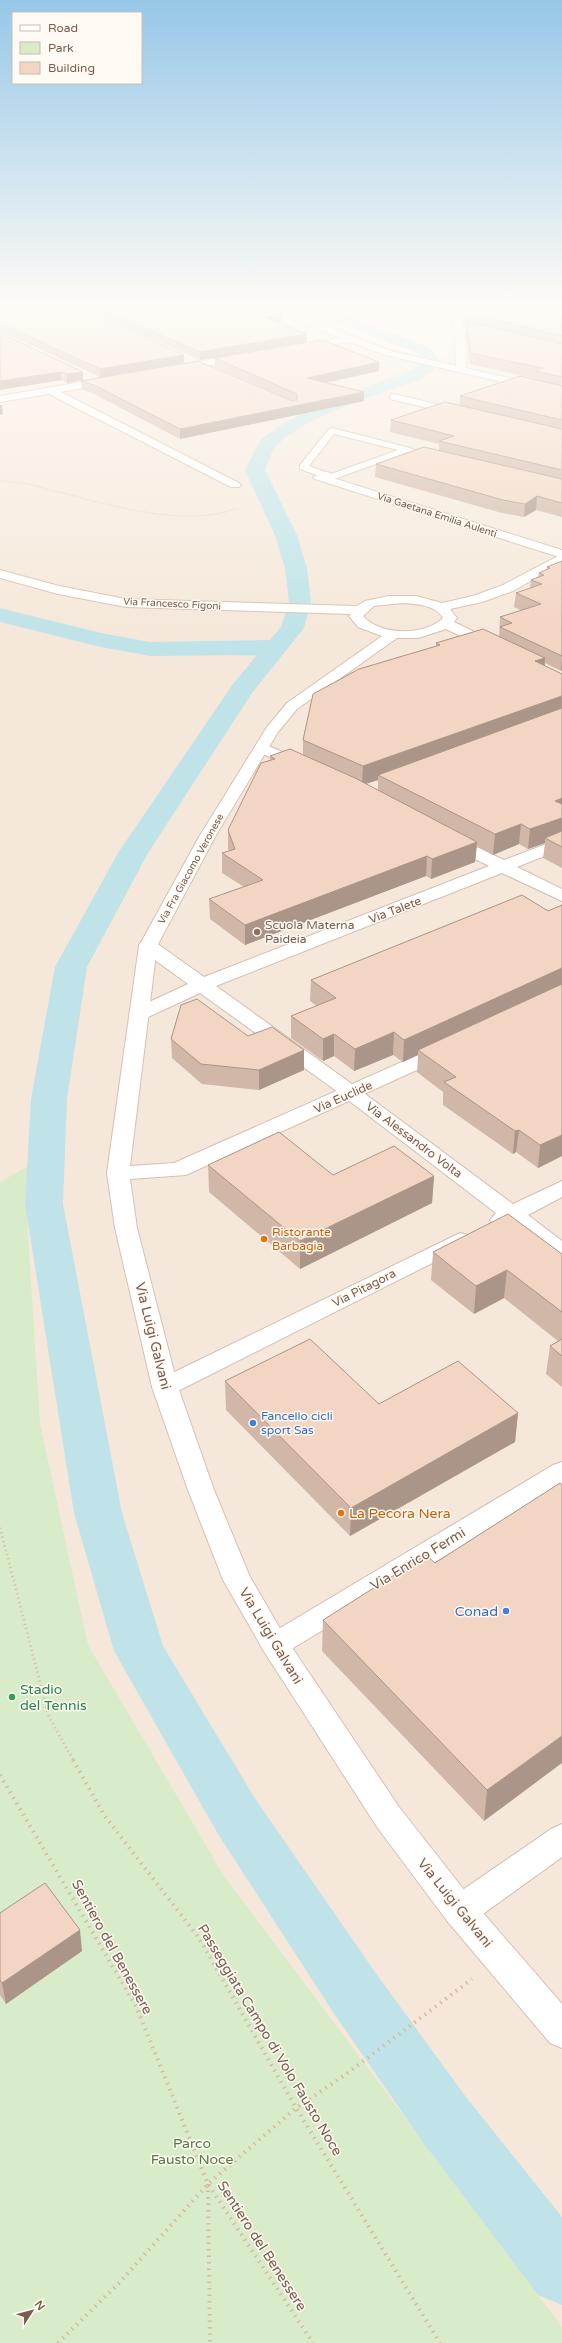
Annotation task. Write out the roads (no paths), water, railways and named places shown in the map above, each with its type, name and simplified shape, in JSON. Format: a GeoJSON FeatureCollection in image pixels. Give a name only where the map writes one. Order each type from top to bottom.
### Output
{"type":"FeatureCollection","features":[{"type":"Feature","properties":{"kind":"street"},"geometry":{"type":"LineString","coordinates":[[101,416],[235,485]]}},
{"type":"Feature","properties":{"kind":"street","name":"Via Gaetana Emilia Aulenti"},"geometry":{"type":"LineString","coordinates":[[326,475],[319,477],[562,558]]}},
{"type":"Feature","properties":{"kind":"street"},"geometry":{"type":"LineString","coordinates":[[440,607],[477,598],[508,588],[562,558]]}},
{"type":"Feature","properties":{"kind":"street","name":"Via Francesco Figoni"},"geometry":{"type":"LineString","coordinates":[[0,574],[58,590],[126,603],[358,610]]}},
{"type":"Feature","properties":{"kind":"street"},"geometry":{"type":"LineString","coordinates":[[395,599],[416,600],[440,607],[447,612],[450,618],[447,624],[426,633],[394,634],[366,627],[358,621],[356,616],[358,610],[375,602],[395,599]]}},
{"type":"Feature","properties":{"kind":"street"},"geometry":{"type":"LineString","coordinates":[[447,624],[506,653]]}},
{"type":"Feature","properties":{"kind":"street","name":"Via Fra Giacomo Veronese"},"geometry":{"type":"LineString","coordinates":[[118,1173],[148,946],[207,837],[272,730],[292,706],[394,634]]}},
{"type":"Feature","properties":{"kind":"street"},"geometry":{"type":"LineString","coordinates":[[262,748],[318,774]]}},
{"type":"Feature","properties":{"kind":"street"},"geometry":{"type":"LineString","coordinates":[[438,833],[503,868],[562,896]]}},
{"type":"Feature","properties":{"kind":"street","name":"Via Talete"},"geometry":{"type":"LineString","coordinates":[[139,1014],[203,984],[503,868],[562,843]]}},
{"type":"Feature","properties":{"kind":"street","name":"Via Alessandro Volta"},"geometry":{"type":"LineString","coordinates":[[148,946],[203,984],[352,1094],[562,1252]]}},
{"type":"Feature","properties":{"kind":"street","name":"Via Euclide"},"geometry":{"type":"LineString","coordinates":[[118,1173],[178,1170],[352,1094],[460,1044]]}},
{"type":"Feature","properties":{"kind":"street","name":"Via Luigi Galvani"},"geometry":{"type":"LineString","coordinates":[[118,1173],[126,1228],[165,1387],[201,1490],[237,1580],[275,1645],[388,1817],[460,1911],[562,2031]]}},
{"type":"Feature","properties":{"kind":"street","name":"Via Pitagora"},"geometry":{"type":"LineString","coordinates":[[165,1387],[562,1188]]}},
{"type":"Feature","properties":{"kind":"street","name":"Via Enrico Fermi"},"geometry":{"type":"LineString","coordinates":[[275,1645],[562,1472]]}},
{"type":"Feature","properties":{"kind":"street"},"geometry":{"type":"LineString","coordinates":[[460,1911],[562,1839]]}},
{"type":"Feature","properties":{"kind":"lane"},"geometry":{"type":"LineString","coordinates":[[332,431],[416,452],[331,477],[326,475],[303,467],[332,431]]}},
{"type":"Feature","properties":{"kind":"waterway"},"geometry":{"type":"LineString","coordinates":[[310,416],[292,426],[268,443],[255,470],[286,535],[296,568],[300,602],[292,628],[242,689],[133,853],[71,967],[49,1099],[44,1204],[98,1513],[139,1651],[237,1817],[354,1992],[444,2119],[562,2271]]}},
{"type":"Feature","properties":{"kind":"waterway"},"geometry":{"type":"LineString","coordinates":[[0,615],[101,640],[150,649],[275,647]]}},
{"type":"Feature","properties":{"kind":"place","name":"Scuola Materna Paideia"},"geometry":{"type":"Point","coordinates":[257,932]}},
{"type":"Feature","properties":{"kind":"place","name":"Ristorante Barbagia"},"geometry":{"type":"Point","coordinates":[264,1239]}},
{"type":"Feature","properties":{"kind":"place","name":"Fancello cicli sport Sas"},"geometry":{"type":"Point","coordinates":[253,1423]}},
{"type":"Feature","properties":{"kind":"place","name":"La Pecora Nera"},"geometry":{"type":"Point","coordinates":[341,1513]}},
{"type":"Feature","properties":{"kind":"place","name":"Conad"},"geometry":{"type":"Point","coordinates":[506,1611]}},
{"type":"Feature","properties":{"kind":"place","name":"Stadio del Tennis"},"geometry":{"type":"Point","coordinates":[12,1697]}},
{"type":"Feature","properties":{"kind":"park label","name":"Parco Fausto Noce"},"geometry":{"type":"Point","coordinates":[192,2152]}}]}
